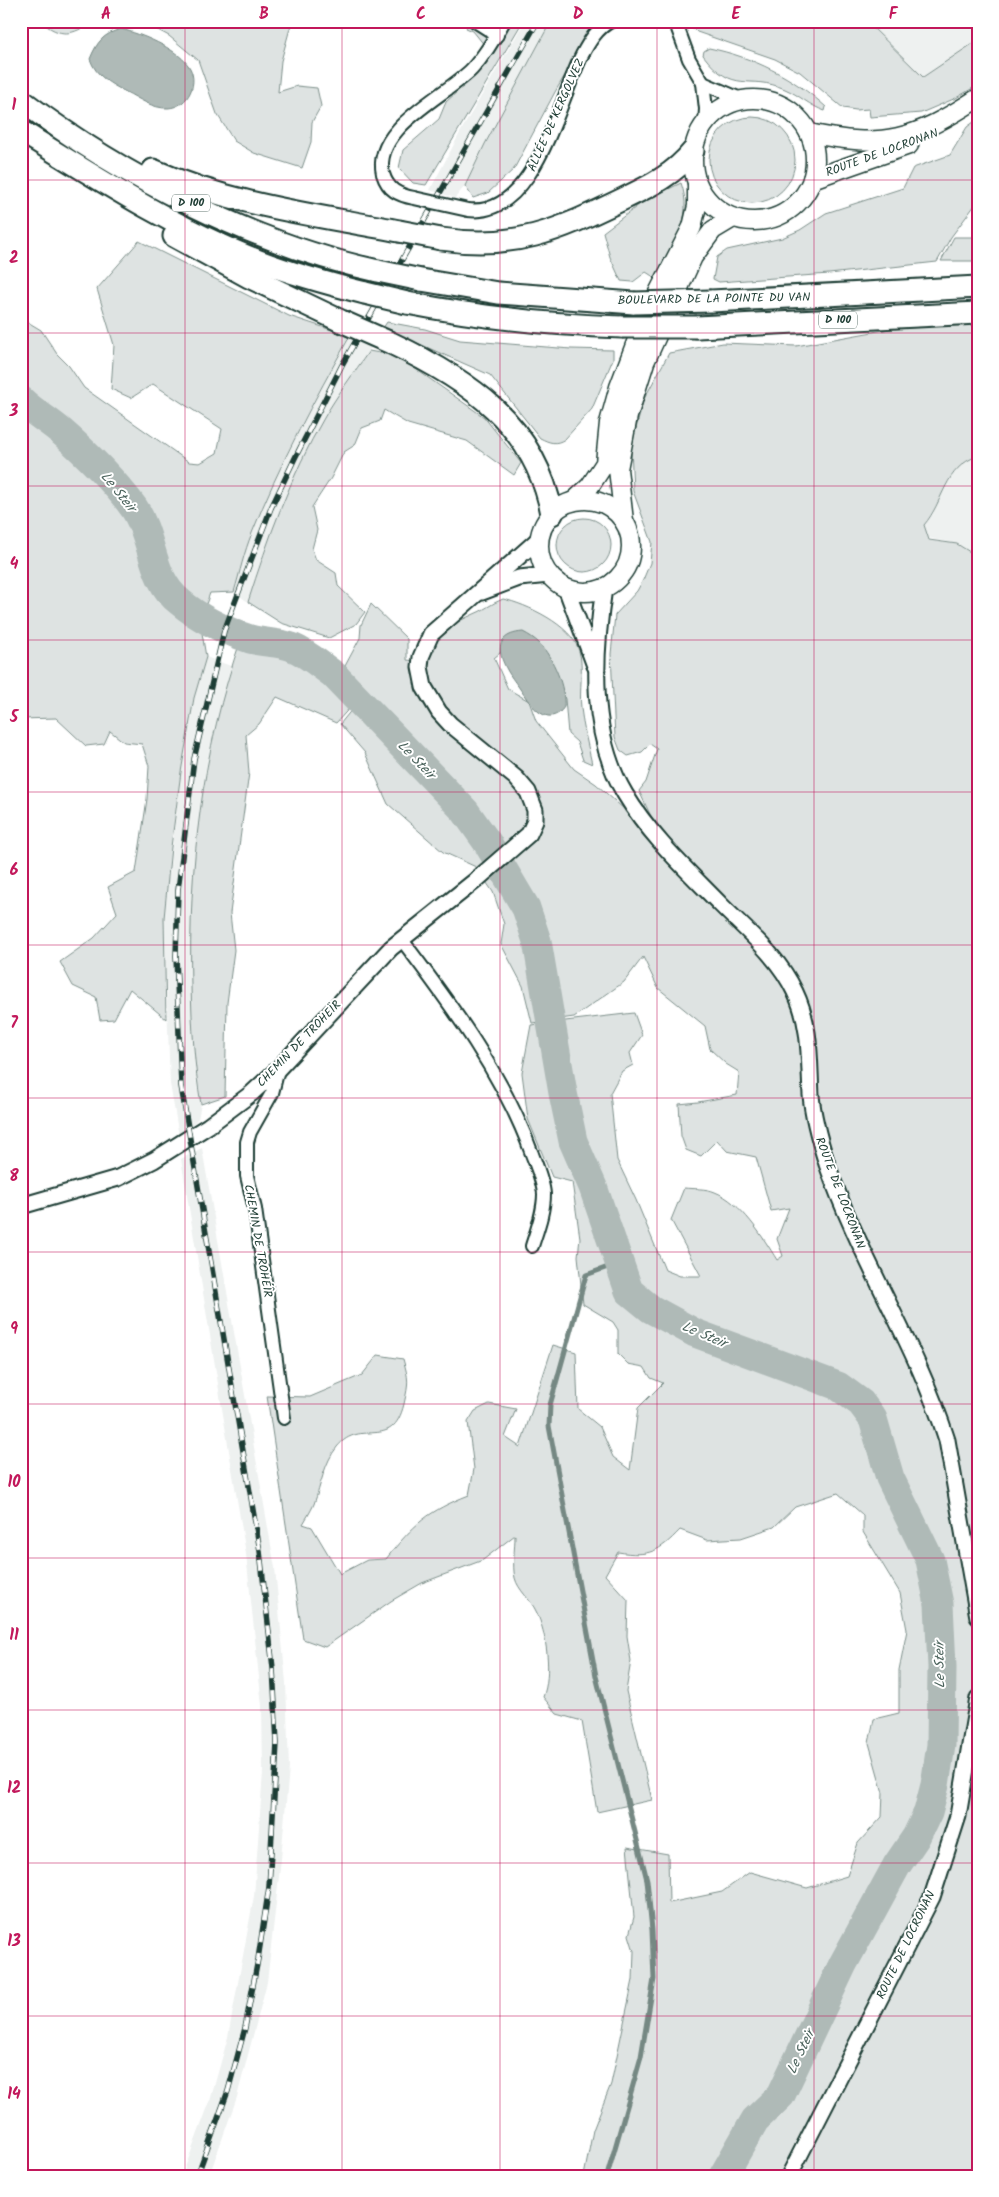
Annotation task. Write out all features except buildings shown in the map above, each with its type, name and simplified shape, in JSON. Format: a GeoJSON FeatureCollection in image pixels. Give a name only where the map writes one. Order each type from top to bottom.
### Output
{"type":"FeatureCollection","features":[{"type":"Feature","properties":{"kind":"highway","name":"D 100"},"geometry":{"type":"LineString","coordinates":[[21,100],[66,132],[166,176],[214,194],[285,211],[441,239],[483,243],[522,239],[549,232],[655,183],[677,169],[694,151]]}},
{"type":"Feature","properties":{"kind":"highway","name":"D 100"},"geometry":{"type":"LineString","coordinates":[[21,131],[129,208],[204,254],[341,321],[391,343],[451,375],[500,414],[536,461],[552,514]]}},
{"type":"Feature","properties":{"kind":"highway","name":"BOULEVARD DE LA POINTE DU VAN"},"geometry":{"type":"LineString","coordinates":[[21,131],[115,190],[216,242],[290,272],[407,303],[494,318],[561,325],[622,327],[697,327],[978,313]]}},
{"type":"Feature","properties":{"kind":"highway","name":"BOULEVARD DE LA POINTE DU VAN"},"geometry":{"type":"LineString","coordinates":[[66,132],[143,178],[228,220],[290,247],[378,271],[498,293],[634,303],[711,301],[978,286]]}},
{"type":"Feature","properties":{"kind":"main road","name":"ROUTE DE LOCRONAN"},"geometry":{"type":"LineString","coordinates":[[809,133],[861,142],[890,139],[930,126],[978,98]]}},
{"type":"Feature","properties":{"kind":"main road"},"geometry":{"type":"LineString","coordinates":[[574,501],[590,486],[605,463],[610,423],[619,387],[646,316],[692,228],[697,206],[697,183],[693,168],[694,151],[705,123],[716,112],[729,104],[743,100],[764,100],[783,106],[794,114],[809,133],[814,156],[812,179],[803,197],[782,214],[758,221],[733,218],[718,210],[706,198],[697,183]]}},
{"type":"Feature","properties":{"kind":"main road","name":"ROUTE DE LOCRONAN"},"geometry":{"type":"LineString","coordinates":[[812,179],[920,141],[978,110]]}},
{"type":"Feature","properties":{"kind":"main road"},"geometry":{"type":"LineString","coordinates":[[624,521],[611,508],[600,502],[587,500],[566,504],[552,514],[544,525],[540,538],[543,564],[550,575],[566,588],[585,592],[604,588],[621,575],[630,557],[631,543],[624,521],[618,469],[628,416],[645,362],[696,252],[713,230],[733,218]]}},
{"type":"Feature","properties":{"kind":"street"},"geometry":{"type":"LineString","coordinates":[[475,21],[497,35],[504,21]]}},
{"type":"Feature","properties":{"kind":"street","name":"ALLÉE DE KERGOLVEZ"},"geometry":{"type":"LineString","coordinates":[[497,35],[472,69],[402,125],[389,141],[383,156],[385,180],[396,193],[468,210],[486,211],[500,204],[528,177],[539,159],[576,66],[599,29],[611,21]]}},
{"type":"Feature","properties":{"kind":"street"},"geometry":{"type":"LineString","coordinates":[[675,21],[689,59],[703,84],[706,108],[705,123]]}},
{"type":"Feature","properties":{"kind":"street"},"geometry":{"type":"LineString","coordinates":[[703,84],[743,100]]}},
{"type":"Feature","properties":{"kind":"street","name":"CHEMIN DE TROHEÏR"},"geometry":{"type":"LineString","coordinates":[[21,1206],[98,1185],[131,1172],[208,1126],[252,1093],[278,1069],[342,998],[402,940],[520,844],[529,834],[535,821],[535,810],[528,792],[516,778],[450,724],[428,696],[421,678],[421,657],[431,634],[540,538]]}},
{"type":"Feature","properties":{"kind":"street","name":"CHEMIN DE TROHEÏR"},"geometry":{"type":"LineString","coordinates":[[473,596],[509,581],[550,575]]}},
{"type":"Feature","properties":{"kind":"street","name":"ROUTE DE LOCRONAN"},"geometry":{"type":"LineString","coordinates":[[566,588],[596,669],[606,744],[613,769],[624,793],[648,828],[671,854],[774,958],[796,994],[808,1031],[813,1113],[827,1163],[869,1266],[938,1413],[947,1440],[978,1617]]}},
{"type":"Feature","properties":{"kind":"street","name":"ROUTE DE LOCRONAN"},"geometry":{"type":"LineString","coordinates":[[596,669],[604,588]]}},
{"type":"Feature","properties":{"kind":"street"},"geometry":{"type":"LineString","coordinates":[[402,940],[481,1051],[526,1138],[542,1182],[544,1194],[541,1215],[532,1246]]}},
{"type":"Feature","properties":{"kind":"street","name":"CHEMIN DE TROHÉÎR"},"geometry":{"type":"LineString","coordinates":[[278,1069],[272,1093],[250,1132],[246,1159],[247,1176],[255,1209],[284,1418]]}},
{"type":"Feature","properties":{"kind":"street","name":"ROUTE DE LOCRONAN"},"geometry":{"type":"LineString","coordinates":[[789,2176],[932,1897],[958,1816],[978,1698]]}},
{"type":"Feature","properties":{"kind":"shaded area"},"geometry":{"type":"Polygon","coordinates":[[[40,21],[93,21],[79,30],[66,33],[54,30],[40,21]]]}},
{"type":"Feature","properties":{"kind":"shaded area"},"geometry":{"type":"Polygon","coordinates":[[[141,21],[292,21],[281,61],[278,92],[297,86],[317,88],[321,106],[312,122],[311,142],[302,168],[254,153],[234,141],[217,114],[198,60],[169,36],[141,21]]]}},
{"type":"Feature","properties":{"kind":"shaded area"},"geometry":{"type":"Polygon","coordinates":[[[470,21],[523,21],[426,185],[413,183],[399,168],[403,150],[439,119],[446,102],[459,90],[485,46],[473,31],[466,28],[470,21]]]}},
{"type":"Feature","properties":{"kind":"shaded area"},"geometry":{"type":"Polygon","coordinates":[[[525,21],[551,21],[485,144],[465,186],[455,198],[430,190],[462,129],[525,21]]]}},
{"type":"Feature","properties":{"kind":"shaded area"},"geometry":{"type":"Polygon","coordinates":[[[551,21],[597,21],[555,92],[514,169],[488,193],[473,198],[465,186],[485,144],[551,21]]]}},
{"type":"Feature","properties":{"kind":"shaded area"},"geometry":{"type":"Polygon","coordinates":[[[690,21],[866,21],[923,77],[978,40],[978,85],[956,98],[921,113],[870,117],[869,109],[843,108],[800,72],[775,59],[697,32],[690,25],[690,21]]]}},
{"type":"Feature","properties":{"kind":"shaded area"},"geometry":{"type":"Polygon","coordinates":[[[866,21],[978,21],[978,40],[923,77],[866,21]]]}},
{"type":"Feature","properties":{"kind":"shaded area"},"geometry":{"type":"Polygon","coordinates":[[[121,29],[138,34],[167,47],[188,65],[193,78],[192,85],[187,98],[182,103],[168,108],[151,105],[114,86],[100,75],[90,59],[95,48],[105,36],[121,29]]]}},
{"type":"Feature","properties":{"kind":"shaded area"},"geometry":{"type":"Polygon","coordinates":[[[709,48],[741,57],[772,70],[813,96],[826,107],[825,111],[785,89],[761,83],[733,80],[714,68],[703,55],[704,51],[709,48]]]}},
{"type":"Feature","properties":{"kind":"shaded area"},"geometry":{"type":"Polygon","coordinates":[[[744,117],[760,117],[769,120],[783,129],[792,143],[795,160],[792,177],[783,191],[769,200],[760,203],[744,203],[728,196],[716,184],[709,168],[709,152],[716,136],[728,124],[744,117]]]}},
{"type":"Feature","properties":{"kind":"shaded area"},"geometry":{"type":"Polygon","coordinates":[[[978,119],[978,201],[951,237],[937,262],[829,274],[719,282],[713,279],[717,257],[727,250],[782,238],[800,230],[826,213],[903,188],[913,168],[950,155],[967,127],[978,119]]]}},
{"type":"Feature","properties":{"kind":"shaded area"},"geometry":{"type":"Polygon","coordinates":[[[681,183],[685,209],[680,233],[657,279],[646,272],[633,282],[621,281],[610,257],[603,232],[644,201],[681,183]]]}},
{"type":"Feature","properties":{"kind":"shaded area"},"geometry":{"type":"Polygon","coordinates":[[[954,237],[978,237],[978,261],[941,261],[954,237]]]}},
{"type":"Feature","properties":{"kind":"shaded area"},"geometry":{"type":"Polygon","coordinates":[[[139,241],[289,316],[350,336],[310,409],[262,508],[244,555],[234,592],[210,593],[200,621],[206,657],[194,698],[181,772],[164,918],[166,1019],[130,989],[114,1019],[100,1020],[96,997],[73,986],[60,962],[94,938],[117,913],[108,887],[136,872],[147,799],[149,766],[142,744],[124,742],[110,731],[104,744],[86,746],[56,718],[21,719],[21,318],[41,330],[84,388],[189,462],[200,463],[217,453],[222,429],[153,384],[131,398],[111,389],[114,345],[97,289],[139,241]]]}},
{"type":"Feature","properties":{"kind":"shaded area"},"geometry":{"type":"Polygon","coordinates":[[[387,322],[425,329],[460,340],[571,349],[613,350],[613,359],[592,409],[565,439],[553,443],[540,438],[490,375],[383,328],[387,322]]]}},
{"type":"Feature","properties":{"kind":"shaded area"},"geometry":{"type":"Polygon","coordinates":[[[978,324],[978,456],[958,468],[924,525],[929,540],[957,544],[978,557],[978,2176],[584,2176],[593,2130],[611,2084],[633,1980],[634,1951],[629,1935],[634,1917],[627,1847],[668,1854],[669,1903],[722,1892],[750,1872],[807,1888],[847,1876],[858,1843],[882,1817],[883,1793],[869,1743],[874,1719],[899,1713],[899,1670],[907,1630],[900,1593],[863,1532],[863,1515],[838,1493],[795,1507],[774,1527],[741,1538],[707,1540],[680,1530],[666,1543],[653,1551],[638,1554],[618,1552],[605,1575],[628,1600],[627,1636],[631,1661],[626,1691],[652,1800],[597,1812],[582,1721],[557,1714],[543,1697],[546,1688],[548,1666],[545,1642],[536,1611],[515,1578],[515,1535],[483,1560],[422,1583],[391,1601],[325,1647],[303,1639],[267,1396],[310,1397],[362,1375],[378,1355],[403,1359],[407,1386],[399,1419],[392,1427],[384,1431],[356,1435],[346,1439],[337,1447],[329,1460],[314,1504],[303,1524],[312,1527],[340,1574],[367,1560],[386,1559],[405,1536],[432,1513],[469,1495],[474,1469],[468,1422],[475,1411],[489,1404],[516,1409],[505,1437],[520,1447],[553,1345],[576,1352],[578,1409],[600,1427],[613,1457],[630,1470],[638,1408],[663,1383],[651,1378],[644,1367],[628,1364],[618,1354],[618,1330],[613,1322],[583,1304],[578,1256],[580,1238],[572,1182],[552,1177],[528,1119],[522,1073],[531,1025],[634,1013],[642,1035],[630,1053],[633,1065],[622,1071],[610,1093],[617,1160],[665,1270],[680,1276],[701,1276],[671,1220],[684,1188],[704,1189],[725,1197],[750,1221],[777,1260],[783,1256],[777,1239],[789,1208],[771,1211],[756,1157],[727,1151],[717,1140],[701,1156],[686,1150],[681,1136],[679,1104],[737,1095],[739,1072],[726,1064],[710,1049],[705,1026],[658,988],[643,957],[624,982],[574,1017],[532,1023],[523,986],[501,944],[504,924],[493,892],[476,867],[443,852],[388,804],[365,753],[340,724],[353,708],[362,689],[345,666],[360,638],[361,625],[371,604],[407,639],[407,660],[416,661],[440,705],[433,688],[427,661],[429,650],[434,640],[443,632],[455,623],[503,599],[547,617],[567,633],[575,642],[579,651],[581,664],[581,708],[592,764],[583,760],[577,742],[568,734],[565,699],[549,657],[503,640],[500,653],[494,658],[508,689],[529,701],[536,721],[574,769],[596,784],[634,818],[657,829],[639,791],[646,782],[657,749],[650,744],[642,752],[628,756],[620,750],[615,737],[611,654],[615,615],[637,591],[650,563],[652,542],[633,491],[631,447],[644,399],[669,353],[723,343],[796,346],[889,329],[978,324]]]}},
{"type":"Feature","properties":{"kind":"shaded area"},"geometry":{"type":"Polygon","coordinates":[[[350,336],[373,344],[324,418],[298,470],[262,557],[248,602],[234,592],[250,536],[269,491],[305,418],[350,336]]]}},
{"type":"Feature","properties":{"kind":"shaded area"},"geometry":{"type":"Polygon","coordinates":[[[369,351],[391,355],[410,365],[484,417],[521,463],[514,475],[467,441],[408,424],[384,410],[380,421],[362,428],[355,445],[344,452],[331,478],[312,507],[317,530],[312,549],[316,560],[336,573],[338,586],[365,612],[356,624],[329,638],[281,623],[248,602],[272,531],[301,462],[329,409],[369,351]]]}},
{"type":"Feature","properties":{"kind":"shaded area"},"geometry":{"type":"Polygon","coordinates":[[[978,456],[978,557],[957,544],[928,538],[924,525],[933,514],[942,492],[959,465],[978,456]]]}},
{"type":"Feature","properties":{"kind":"shaded area"},"geometry":{"type":"Polygon","coordinates":[[[584,518],[594,520],[603,526],[609,535],[611,545],[609,555],[603,564],[594,570],[584,572],[574,570],[565,564],[559,555],[557,545],[559,535],[565,526],[574,520],[584,518]]]}},
{"type":"Feature","properties":{"kind":"shaded area"},"geometry":{"type":"Polygon","coordinates":[[[523,632],[536,640],[544,649],[558,673],[563,691],[564,707],[555,715],[543,715],[535,708],[512,678],[503,661],[501,645],[504,639],[511,634],[523,632]]]}},
{"type":"Feature","properties":{"kind":"shaded area"},"geometry":{"type":"Polygon","coordinates":[[[241,639],[290,659],[354,703],[336,723],[277,697],[259,724],[246,735],[249,773],[230,913],[234,950],[227,1003],[225,1096],[201,1104],[194,1045],[191,986],[192,898],[195,854],[200,810],[216,724],[241,639]]]}},
{"type":"Feature","properties":{"kind":"shaded area"},"geometry":{"type":"Polygon","coordinates":[[[206,657],[231,666],[211,746],[200,810],[196,1080],[201,1104],[198,1119],[179,1136],[170,1084],[164,918],[181,772],[194,698],[206,657]]]}},
{"type":"Feature","properties":{"kind":"shaded area"},"geometry":{"type":"Polygon","coordinates":[[[202,1148],[275,1568],[286,1683],[289,1768],[267,1982],[237,2097],[209,2176],[182,2176],[210,2101],[228,2037],[254,1896],[263,1772],[262,1706],[246,1554],[181,1159],[202,1148]]]}},
{"type":"Feature","properties":{"kind":"waterway","name":"Le Steir"},"geometry":{"type":"LineString","coordinates":[[21,400],[81,449],[110,479],[134,508],[140,519],[163,582],[170,593],[187,608],[213,624],[250,639],[292,647],[313,659],[333,674],[465,811],[487,842],[526,908],[537,941],[573,1141],[593,1187],[629,1291],[651,1309],[695,1333],[838,1386],[861,1403],[873,1419],[890,1478],[930,1560],[939,1604],[942,1667],[941,1745],[935,1785],[928,1812],[916,1837],[897,1865],[843,1964],[781,2095],[755,2120],[723,2176]]}},
{"type":"Feature","properties":{"kind":"waterway","name":"Le Steir"},"geometry":{"type":"LineString","coordinates":[[607,2176],[641,2057],[654,1979],[652,1930],[647,1880],[596,1676],[549,1426],[550,1405],[586,1275],[619,1263]]}},
{"type":"Feature","properties":{"kind":"railway"},"geometry":{"type":"LineString","coordinates":[[197,2176],[228,2091],[245,2028],[258,1959],[269,1887],[277,1743],[273,1668],[260,1551],[181,1086],[176,956],[178,890],[194,759],[224,631],[271,508],[342,365],[538,21]]}}]}
